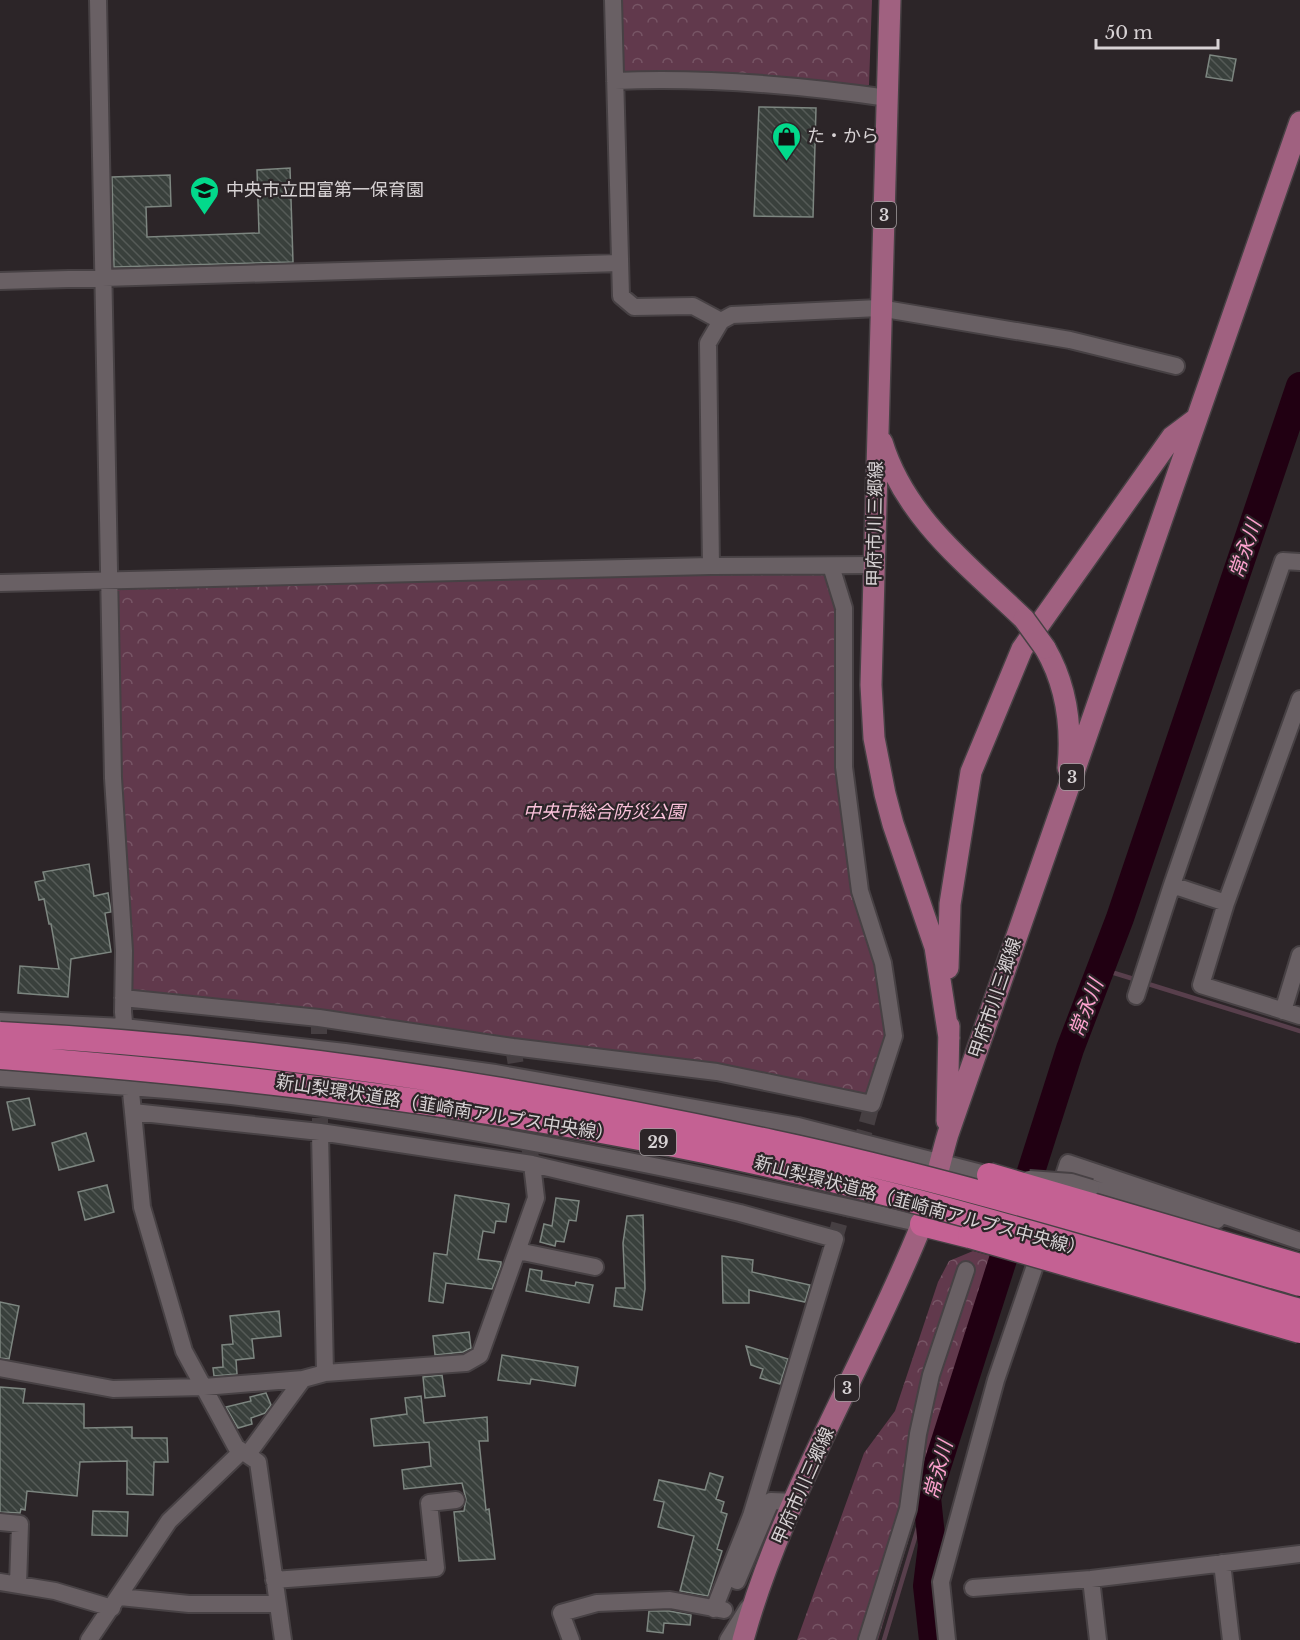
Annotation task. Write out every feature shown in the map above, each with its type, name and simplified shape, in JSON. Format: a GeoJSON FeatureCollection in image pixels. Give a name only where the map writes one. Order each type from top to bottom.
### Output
{"type":"FeatureCollection","features":[{"type":"Feature","properties":{"kind":"highway","name":"新山梨環状道路（韮崎南アルプス中央線）"},"geometry":{"type":"LineString","coordinates":[[0,1034],[112,1042],[340,1066],[568,1101],[678,1122],[774,1142],[970,1190],[1300,1284]]}},
{"type":"Feature","properties":{"kind":"highway","name":"新山梨環状道路（韮崎南アルプス中央線）"},"geometry":{"type":"LineString","coordinates":[[0,1057],[341,1089],[463,1107],[675,1146],[868,1188],[1300,1311]]}},
{"type":"Feature","properties":{"kind":"highway"},"geometry":{"type":"LineString","coordinates":[[989,1175],[1300,1266]]}},
{"type":"Feature","properties":{"kind":"highway"},"geometry":{"type":"LineString","coordinates":[[922,1224],[1300,1331]]}},
{"type":"Feature","properties":{"kind":"main road","name":"甲府市川三郷線"},"geometry":{"type":"LineString","coordinates":[[890,0],[879,308],[879,430],[871,686],[874,738],[893,824],[935,947],[949,1038]]}},
{"type":"Feature","properties":{"kind":"main road","name":"甲府市川三郷線"},"geometry":{"type":"LineString","coordinates":[[742,1640],[754,1597],[922,1224],[948,1134],[1300,122]]}},
{"type":"Feature","properties":{"kind":"main road","name":"甲府市川三郷線"},"geometry":{"type":"LineString","coordinates":[[948,1134],[950,903],[971,772],[1022,649],[1172,437],[1196,419]]}},
{"type":"Feature","properties":{"kind":"main road"},"geometry":{"type":"LineString","coordinates":[[879,430],[898,483],[924,521],[1024,619],[1057,669],[1066,705],[1070,748],[1065,797]]}},
{"type":"Feature","properties":{"kind":"street"},"geometry":{"type":"LineString","coordinates":[[98,0],[113,778],[124,951],[124,1027],[142,1207],[184,1351],[236,1447],[258,1462],[283,1640]]}},
{"type":"Feature","properties":{"kind":"street"},"geometry":{"type":"LineString","coordinates":[[613,0],[621,296],[634,307],[693,306],[721,321]]}},
{"type":"Feature","properties":{"kind":"street"},"geometry":{"type":"LineString","coordinates":[[615,81],[660,79],[762,83],[888,98]]}},
{"type":"Feature","properties":{"kind":"street"},"geometry":{"type":"LineString","coordinates":[[0,281],[104,276],[620,263]]}},
{"type":"Feature","properties":{"kind":"street"},"geometry":{"type":"LineString","coordinates":[[711,566],[708,343],[721,321],[732,315],[879,308],[1070,340],[1176,366]]}},
{"type":"Feature","properties":{"kind":"street"},"geometry":{"type":"LineString","coordinates":[[1136,996],[1283,561],[1300,562]]}},
{"type":"Feature","properties":{"kind":"street"},"geometry":{"type":"LineString","coordinates":[[0,583],[506,570],[875,565]]}},
{"type":"Feature","properties":{"kind":"street"},"geometry":{"type":"LineString","coordinates":[[123,998],[319,1018],[513,1047],[717,1072],[872,1104],[894,1036],[883,963],[860,891],[844,766],[844,608],[831,566]]}},
{"type":"Feature","properties":{"kind":"street"},"geometry":{"type":"LineString","coordinates":[[1300,699],[1296,727],[1226,903],[1201,985],[1300,1016]]}},
{"type":"Feature","properties":{"kind":"street"},"geometry":{"type":"LineString","coordinates":[[1172,885],[1226,903]]}},
{"type":"Feature","properties":{"kind":"street"},"geometry":{"type":"LineString","coordinates":[[1283,1011],[1300,955]]}},
{"type":"Feature","properties":{"kind":"street"},"geometry":{"type":"LineString","coordinates":[[0,1021],[124,1027],[345,1052],[495,1073],[798,1126],[989,1175],[1071,1182],[1178,1214],[1239,1223]]}},
{"type":"Feature","properties":{"kind":"street"},"geometry":{"type":"LineString","coordinates":[[0,1078],[246,1098],[439,1125],[626,1158],[922,1224]]}},
{"type":"Feature","properties":{"kind":"street"},"geometry":{"type":"LineString","coordinates":[[133,1112],[320,1132],[532,1164],[740,1213],[835,1239],[751,1516],[714,1609]]}},
{"type":"Feature","properties":{"kind":"street"},"geometry":{"type":"LineString","coordinates":[[320,1132],[325,1373]]}},
{"type":"Feature","properties":{"kind":"street"},"geometry":{"type":"LineString","coordinates":[[947,1640],[941,1582],[996,1380],[1068,1163],[1193,1203],[1239,1223],[1300,1242]]}},
{"type":"Feature","properties":{"kind":"street"},"geometry":{"type":"LineString","coordinates":[[0,1368],[113,1389],[204,1387],[303,1379],[325,1373],[466,1363],[480,1355],[536,1198],[532,1164]]}},
{"type":"Feature","properties":{"kind":"street"},"geometry":{"type":"LineString","coordinates":[[518,1251],[595,1267]]}},
{"type":"Feature","properties":{"kind":"street"},"geometry":{"type":"LineString","coordinates":[[867,1640],[908,1509],[918,1434],[931,1375],[966,1270]]}},
{"type":"Feature","properties":{"kind":"street"},"geometry":{"type":"LineString","coordinates":[[89,1640],[169,1521],[245,1452],[303,1379]]}},
{"type":"Feature","properties":{"kind":"street"},"geometry":{"type":"LineString","coordinates":[[274,1580],[436,1568],[429,1503],[456,1500]]}},
{"type":"Feature","properties":{"kind":"street"},"geometry":{"type":"LineString","coordinates":[[571,1640],[561,1613],[597,1603],[670,1600],[724,1610],[771,1501],[796,1502]]}},
{"type":"Feature","properties":{"kind":"street"},"geometry":{"type":"LineString","coordinates":[[0,1522],[20,1524],[18,1585]]}},
{"type":"Feature","properties":{"kind":"street"},"geometry":{"type":"LineString","coordinates":[[974,1588],[1091,1579],[1300,1554]]}},
{"type":"Feature","properties":{"kind":"street"},"geometry":{"type":"LineString","coordinates":[[1222,1563],[1231,1640]]}},
{"type":"Feature","properties":{"kind":"street"},"geometry":{"type":"LineString","coordinates":[[1091,1579],[1098,1640]]}},
{"type":"Feature","properties":{"kind":"street"},"geometry":{"type":"LineString","coordinates":[[0,1582],[116,1602],[278,1604]]}},
{"type":"Feature","properties":{"kind":"street"},"geometry":{"type":"LineString","coordinates":[[728,1640],[754,1597]]}},
{"type":"Feature","properties":{"kind":"green space"},"geometry":{"type":"Polygon","coordinates":[[[617,0],[872,0],[869,85],[825,89],[620,74],[617,0]]]}},
{"type":"Feature","properties":{"kind":"green space","name":"中央市総合防災公園"},"geometry":{"type":"Polygon","coordinates":[[[831,566],[844,608],[844,767],[894,1036],[872,1104],[717,1072],[123,998],[108,579],[831,566]]]}},
{"type":"Feature","properties":{"kind":"green space"},"geometry":{"type":"Polygon","coordinates":[[[973,1251],[995,1257],[878,1640],[797,1640],[864,1453],[895,1411],[938,1282],[949,1261],[973,1251]]]}},
{"type":"Feature","properties":{"kind":"building"},"geometry":{"type":"Polygon","coordinates":[[[1210,55],[1236,59],[1232,81],[1206,77],[1210,55]]]}},
{"type":"Feature","properties":{"kind":"building","name":"た・から"},"geometry":{"type":"Polygon","coordinates":[[[759,107],[816,108],[813,217],[754,216],[759,107]]]}},
{"type":"Feature","properties":{"kind":"building"},"geometry":{"type":"Polygon","coordinates":[[[290,168],[293,262],[114,267],[112,177],[170,175],[171,206],[146,207],[147,237],[259,233],[257,170],[290,168]]]}},
{"type":"Feature","properties":{"kind":"building"},"geometry":{"type":"Polygon","coordinates":[[[89,864],[94,896],[108,893],[111,912],[105,913],[111,952],[71,959],[68,997],[18,993],[20,966],[59,969],[51,924],[49,924],[44,899],[39,900],[35,882],[45,880],[43,872],[89,864]]]}},
{"type":"Feature","properties":{"kind":"building"},"geometry":{"type":"Polygon","coordinates":[[[29,1098],[35,1125],[13,1130],[7,1102],[29,1098]]]}},
{"type":"Feature","properties":{"kind":"building"},"geometry":{"type":"Polygon","coordinates":[[[86,1133],[94,1161],[59,1170],[52,1143],[86,1133]]]}},
{"type":"Feature","properties":{"kind":"building"},"geometry":{"type":"Polygon","coordinates":[[[107,1185],[114,1212],[85,1220],[78,1192],[107,1185]]]}},
{"type":"Feature","properties":{"kind":"building"},"geometry":{"type":"Polygon","coordinates":[[[455,1195],[509,1204],[506,1222],[496,1221],[494,1233],[483,1231],[478,1259],[501,1262],[501,1265],[492,1289],[446,1283],[443,1303],[429,1301],[434,1253],[447,1255],[455,1195]]]}},
{"type":"Feature","properties":{"kind":"building"},"geometry":{"type":"Polygon","coordinates":[[[556,1198],[579,1201],[576,1221],[569,1220],[564,1242],[556,1241],[555,1246],[540,1242],[544,1224],[552,1226],[556,1198]]]}},
{"type":"Feature","properties":{"kind":"building"},"geometry":{"type":"Polygon","coordinates":[[[643,1215],[645,1289],[642,1310],[614,1306],[616,1288],[625,1288],[623,1243],[627,1216],[643,1215]]]}},
{"type":"Feature","properties":{"kind":"building"},"geometry":{"type":"Polygon","coordinates":[[[722,1256],[753,1260],[752,1272],[810,1285],[805,1302],[749,1290],[749,1303],[723,1303],[722,1256]]]}},
{"type":"Feature","properties":{"kind":"building"},"geometry":{"type":"Polygon","coordinates":[[[530,1269],[542,1271],[541,1280],[575,1286],[576,1282],[593,1285],[589,1303],[526,1291],[530,1269]]]}},
{"type":"Feature","properties":{"kind":"building"},"geometry":{"type":"Polygon","coordinates":[[[0,1302],[19,1306],[9,1359],[0,1358],[0,1302]]]}},
{"type":"Feature","properties":{"kind":"building"},"geometry":{"type":"Polygon","coordinates":[[[279,1311],[281,1336],[252,1339],[254,1358],[236,1360],[237,1374],[214,1376],[213,1368],[223,1367],[222,1345],[233,1344],[230,1316],[279,1311]]]}},
{"type":"Feature","properties":{"kind":"building"},"geometry":{"type":"Polygon","coordinates":[[[469,1332],[471,1348],[463,1352],[435,1355],[433,1336],[469,1332]]]}},
{"type":"Feature","properties":{"kind":"building"},"geometry":{"type":"Polygon","coordinates":[[[746,1346],[788,1359],[780,1384],[760,1378],[763,1369],[751,1365],[746,1346]]]}},
{"type":"Feature","properties":{"kind":"building"},"geometry":{"type":"Polygon","coordinates":[[[502,1355],[578,1367],[575,1386],[531,1379],[530,1384],[498,1380],[502,1355]]]}},
{"type":"Feature","properties":{"kind":"building"},"geometry":{"type":"Polygon","coordinates":[[[442,1375],[445,1396],[425,1398],[423,1377],[442,1375]]]}},
{"type":"Feature","properties":{"kind":"building"},"geometry":{"type":"Polygon","coordinates":[[[0,1387],[25,1389],[23,1403],[84,1404],[84,1428],[132,1427],[132,1438],[167,1438],[168,1462],[154,1462],[153,1495],[127,1494],[127,1461],[80,1462],[77,1496],[27,1491],[25,1510],[21,1509],[20,1513],[0,1512],[0,1387]]]}},
{"type":"Feature","properties":{"kind":"building"},"geometry":{"type":"Polygon","coordinates":[[[266,1393],[271,1405],[265,1413],[251,1418],[252,1424],[238,1428],[226,1407],[251,1401],[250,1397],[266,1393]]]}},
{"type":"Feature","properties":{"kind":"building"},"geometry":{"type":"Polygon","coordinates":[[[421,1396],[424,1423],[487,1417],[488,1441],[479,1441],[486,1510],[489,1509],[495,1559],[459,1561],[454,1512],[464,1511],[466,1499],[462,1483],[404,1489],[402,1470],[431,1466],[429,1442],[374,1446],[371,1419],[407,1414],[405,1398],[421,1396]]]}},
{"type":"Feature","properties":{"kind":"building"},"geometry":{"type":"Polygon","coordinates":[[[710,1473],[723,1477],[716,1499],[724,1502],[721,1512],[727,1514],[717,1549],[722,1551],[708,1596],[680,1591],[694,1536],[658,1527],[664,1502],[654,1500],[659,1480],[705,1490],[710,1473]]]}},
{"type":"Feature","properties":{"kind":"building"},"geometry":{"type":"Polygon","coordinates":[[[93,1511],[128,1512],[127,1536],[92,1535],[93,1511]]]}},
{"type":"Feature","properties":{"kind":"building"},"geometry":{"type":"Polygon","coordinates":[[[649,1611],[669,1611],[691,1615],[690,1625],[664,1623],[663,1633],[647,1631],[649,1611]]]}},
{"type":"Feature","properties":{"kind":"waterway","name":"常永川"},"geometry":{"type":"LineString","coordinates":[[933,1640],[927,1586],[932,1545],[927,1498],[1070,1049],[1120,918],[1300,386]]}},
{"type":"Feature","properties":{"kind":"waterway"},"geometry":{"type":"LineString","coordinates":[[1101,969],[1137,980]]}},
{"type":"Feature","properties":{"kind":"waterway"},"geometry":{"type":"LineString","coordinates":[[1145,983],[1300,1031]]}},
{"type":"Feature","properties":{"kind":"waterway"},"geometry":{"type":"LineString","coordinates":[[884,1640],[927,1498]]}},
{"type":"Feature","properties":{"kind":"tunnel"},"geometry":{"type":"LineString","coordinates":[[319,1018],[319,1062]]}},
{"type":"Feature","properties":{"kind":"tunnel"},"geometry":{"type":"LineString","coordinates":[[513,1047],[532,1164]]}},
{"type":"Feature","properties":{"kind":"tunnel"},"geometry":{"type":"LineString","coordinates":[[320,1094],[320,1132]]}},
{"type":"Feature","properties":{"kind":"tunnel"},"geometry":{"type":"LineString","coordinates":[[835,1239],[872,1104]]}},
{"type":"Feature","properties":{"kind":"place","name":"た・から"},"geometry":{"type":"Point","coordinates":[786,162]}},
{"type":"Feature","properties":{"kind":"place","name":"中央市立田富第一保育園"},"geometry":{"type":"Point","coordinates":[205,216]}}]}
